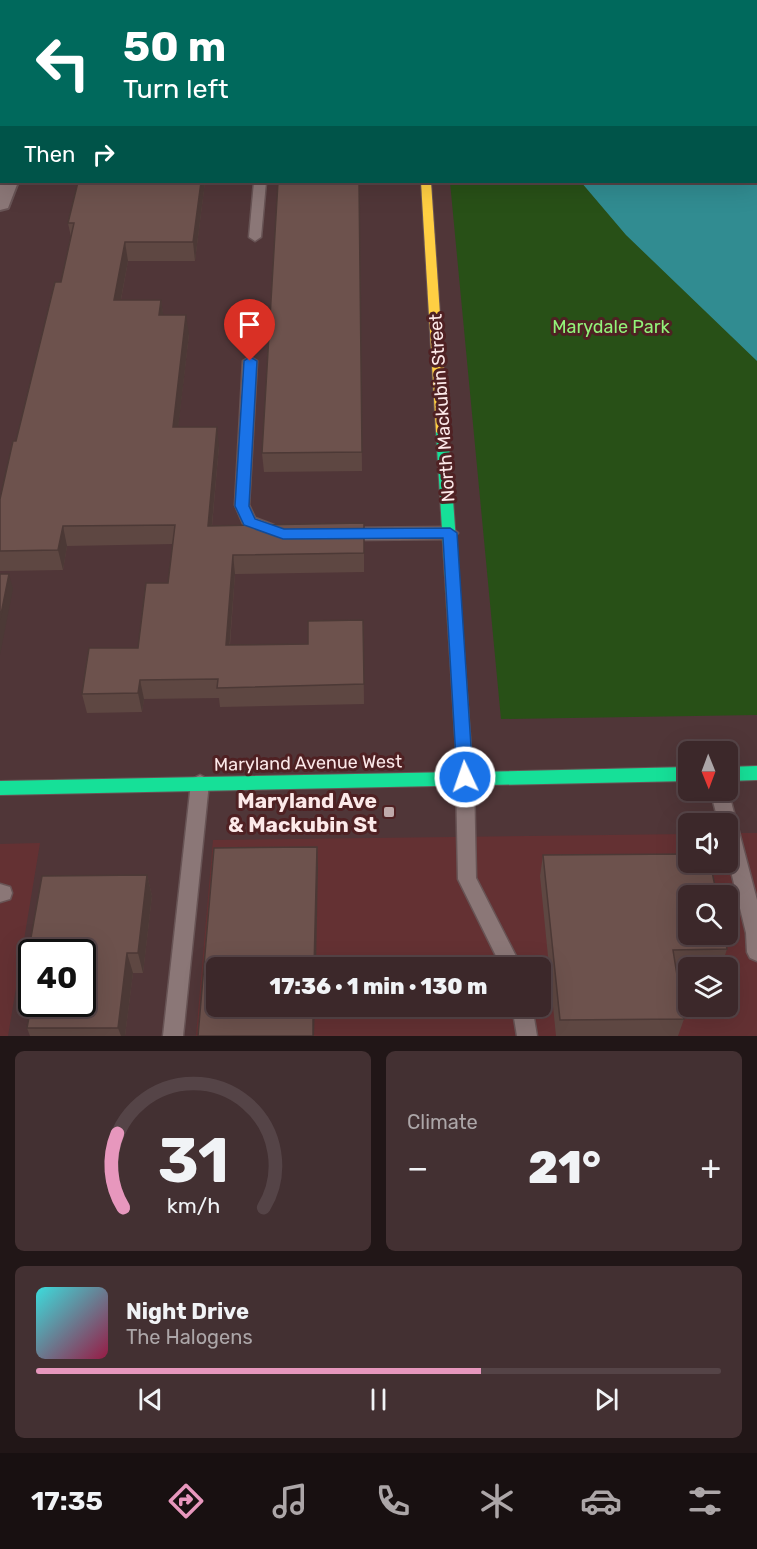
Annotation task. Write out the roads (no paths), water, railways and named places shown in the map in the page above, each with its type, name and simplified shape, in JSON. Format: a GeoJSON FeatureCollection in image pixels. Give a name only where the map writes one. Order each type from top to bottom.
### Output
{"type":"FeatureCollection","features":[{"type":"Feature","properties":{"kind":"street"},"geometry":{"type":"LineString","coordinates":[[0,203],[7,183]]}},
{"type":"Feature","properties":{"kind":"street","name":"North Mackubin Street"},"geometry":{"type":"LineString","coordinates":[[426,183],[465,777]]}},
{"type":"Feature","properties":{"kind":"street"},"geometry":{"type":"LineString","coordinates":[[738,774],[757,773]]}},
{"type":"Feature","properties":{"kind":"street","name":"Maryland Avenue West"},"geometry":{"type":"LineString","coordinates":[[0,788],[678,774]]}},
{"type":"Feature","properties":{"kind":"lane"},"geometry":{"type":"LineString","coordinates":[[255,237],[260,183]]}},
{"type":"Feature","properties":{"kind":"lane"},"geometry":{"type":"LineString","coordinates":[[250,361],[242,506],[249,522],[283,534],[295,534]]}},
{"type":"Feature","properties":{"kind":"lane"},"geometry":{"type":"LineString","coordinates":[[330,534],[450,533]]}},
{"type":"Feature","properties":{"kind":"lane"},"geometry":{"type":"LineString","coordinates":[[465,777],[467,879],[506,957]]}},
{"type":"Feature","properties":{"kind":"lane"},"geometry":{"type":"LineString","coordinates":[[173,1036],[200,783]]}},
{"type":"Feature","properties":{"kind":"lane"},"geometry":{"type":"LineString","coordinates":[[722,801],[756,933],[757,952]]}},
{"type":"Feature","properties":{"kind":"lane"},"geometry":{"type":"LineString","coordinates":[[524,1017],[527,1036]]}},
{"type":"Feature","properties":{"kind":"water"},"geometry":{"type":"Polygon","coordinates":[[[582,183],[757,183],[757,361],[626,235],[582,183]]]}},
{"type":"Feature","properties":{"kind":"place","name":"Maryland Ave & Mackubin St"},"geometry":{"type":"Point","coordinates":[389,812]}},
{"type":"Feature","properties":{"kind":"park label","name":"Marydale Park"},"geometry":{"type":"Point","coordinates":[611,327]}}]}
